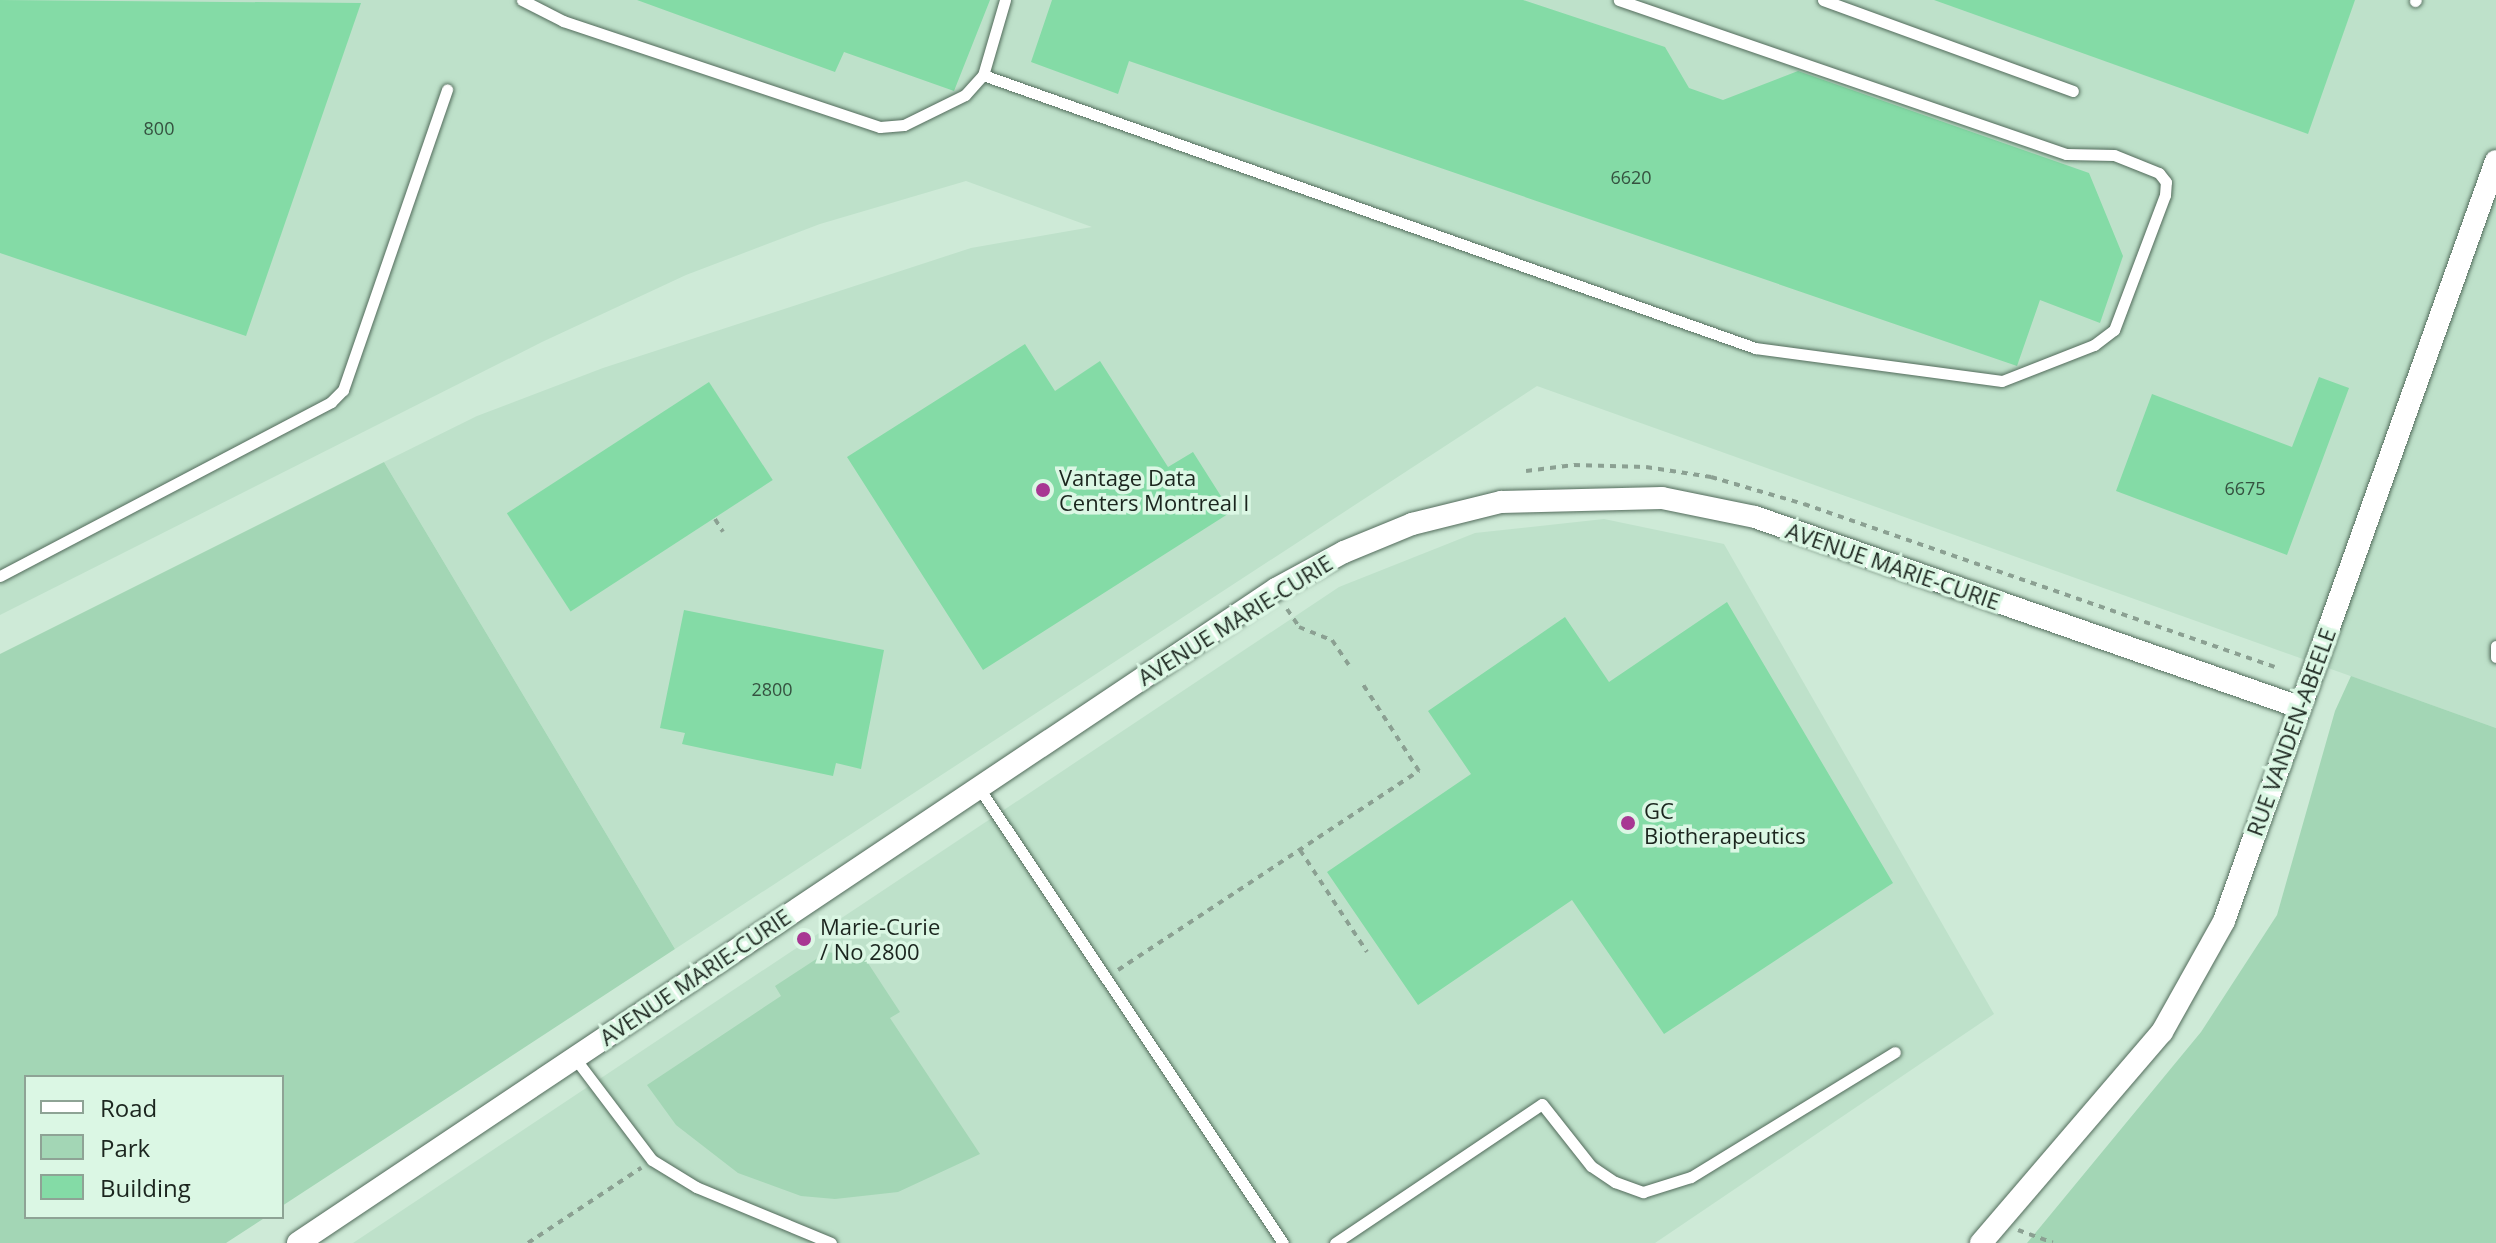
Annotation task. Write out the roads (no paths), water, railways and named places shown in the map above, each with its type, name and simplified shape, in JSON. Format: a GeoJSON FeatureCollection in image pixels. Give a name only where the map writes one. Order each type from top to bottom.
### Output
{"type":"FeatureCollection","features":[{"type":"Feature","properties":{"kind":"street","name":"RUE VANDEN-ABEELE"},"geometry":{"type":"LineString","coordinates":[[1981,1243],[2162,1032],[2200,972],[2224,921],[2496,161]]}},
{"type":"Feature","properties":{"kind":"street","name":"AVENUE MARIE-CURIE"},"geometry":{"type":"LineString","coordinates":[[298,1243],[1276,589],[1344,552],[1412,524],[1501,502],[1662,498],[1755,517],[2299,707]]}},
{"type":"Feature","properties":{"kind":"lane"},"geometry":{"type":"LineString","coordinates":[[522,0],[563,21],[880,127],[904,125],[965,95],[983,75],[1005,0]]}},
{"type":"Feature","properties":{"kind":"lane"},"geometry":{"type":"LineString","coordinates":[[983,75],[1755,348],[2002,381],[2094,345],[2114,330],[2165,195],[2166,182],[2159,173],[2114,155],[2066,154],[1619,0]]}},
{"type":"Feature","properties":{"kind":"lane"},"geometry":{"type":"LineString","coordinates":[[1823,0],[2073,91]]}},
{"type":"Feature","properties":{"kind":"lane"},"geometry":{"type":"LineString","coordinates":[[0,576],[331,402],[343,390],[447,90]]}},
{"type":"Feature","properties":{"kind":"lane"},"geometry":{"type":"LineString","coordinates":[[2496,646],[2496,657]]}},
{"type":"Feature","properties":{"kind":"lane"},"geometry":{"type":"LineString","coordinates":[[979,788],[1283,1243]]}},
{"type":"Feature","properties":{"kind":"lane"},"geometry":{"type":"LineString","coordinates":[[1335,1243],[1542,1104],[1591,1166],[1615,1182],[1643,1192],[1691,1177],[1895,1052]]}},
{"type":"Feature","properties":{"kind":"lane"},"geometry":{"type":"LineString","coordinates":[[574,1057],[652,1160],[696,1187],[831,1243]]}},
{"type":"Feature","properties":{"kind":"place","name":"Vantage Data Centers Montreal I"},"geometry":{"type":"Point","coordinates":[1043,490]}},
{"type":"Feature","properties":{"kind":"place","name":"GC Biotherapeutics"},"geometry":{"type":"Point","coordinates":[1628,823]}},
{"type":"Feature","properties":{"kind":"place","name":"Marie-Curie / No 2800"},"geometry":{"type":"Point","coordinates":[804,939]}}]}
